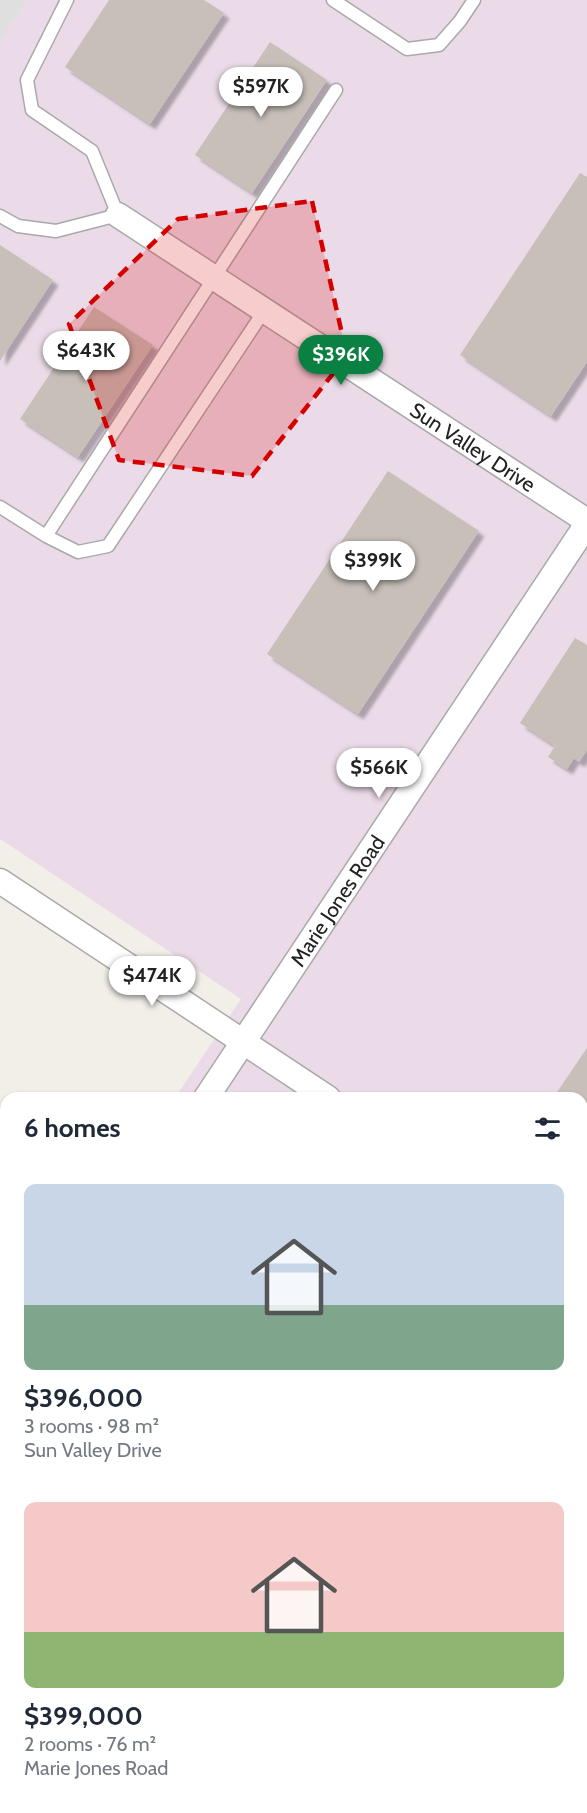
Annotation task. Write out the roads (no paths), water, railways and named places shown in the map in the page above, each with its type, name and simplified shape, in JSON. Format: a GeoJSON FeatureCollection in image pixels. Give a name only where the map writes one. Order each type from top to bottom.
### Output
{"type":"FeatureCollection","features":[{"type":"Feature","properties":{"kind":"street","name":"Sun Valley Drive"},"geometry":{"type":"LineString","coordinates":[[118,215],[587,523]]}},
{"type":"Feature","properties":{"kind":"street","name":"Marie Jones Road"},"geometry":{"type":"LineString","coordinates":[[210,1092],[587,523]]}},
{"type":"Feature","properties":{"kind":"street"},"geometry":{"type":"LineString","coordinates":[[0,881],[313,1092]]}},
{"type":"Feature","properties":{"kind":"lane"},"geometry":{"type":"LineString","coordinates":[[0,216],[18,226],[56,231],[118,215],[92,151],[32,110],[27,80],[67,0]]}},
{"type":"Feature","properties":{"kind":"lane"},"geometry":{"type":"LineString","coordinates":[[333,0],[407,49],[439,45],[460,21],[474,0]]}},
{"type":"Feature","properties":{"kind":"lane"},"geometry":{"type":"LineString","coordinates":[[46,536],[336,90]]}},
{"type":"Feature","properties":{"kind":"lane"},"geometry":{"type":"LineString","coordinates":[[0,507],[46,536],[78,552],[108,546],[264,310]]}}]}
